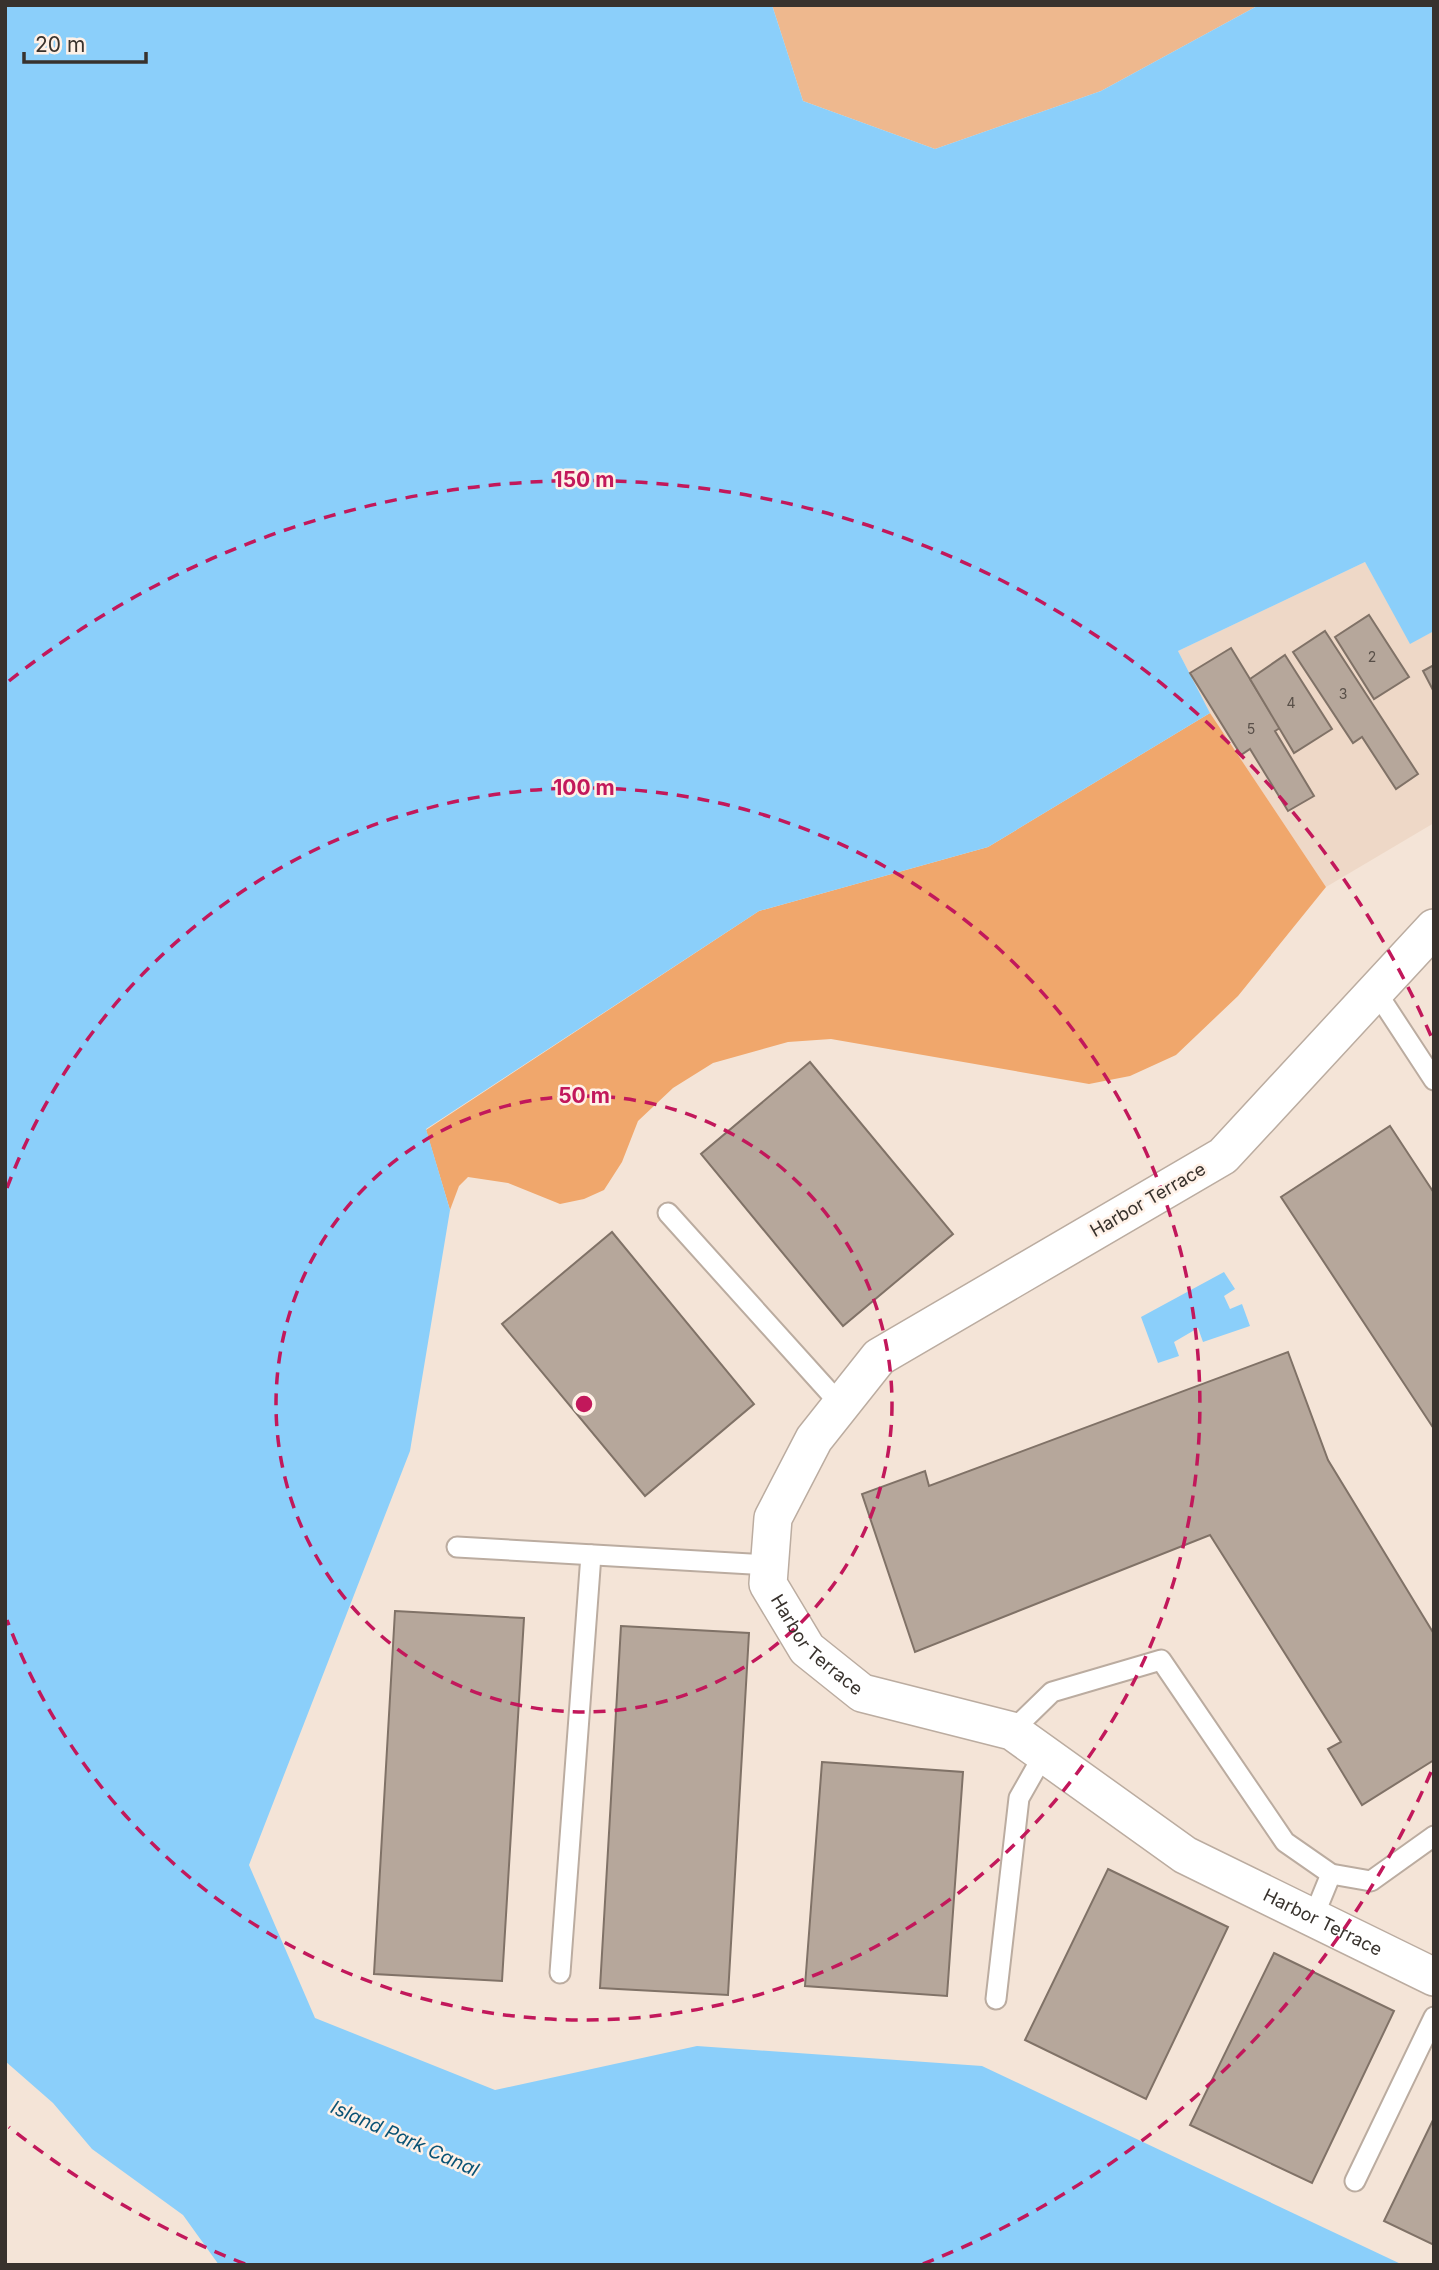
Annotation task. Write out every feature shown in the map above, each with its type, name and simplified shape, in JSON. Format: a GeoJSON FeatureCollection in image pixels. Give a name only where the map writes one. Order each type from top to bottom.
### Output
{"type":"FeatureCollection","features":[{"type":"Feature","properties":{"kind":"street","name":"Harbor Terrace"},"geometry":{"type":"LineString","coordinates":[[1434,928],[1223,1156],[879,1357],[814,1439],[773,1518],[768,1584],[807,1649],[862,1693],[1012,1731],[1185,1855],[1434,1978]]}},
{"type":"Feature","properties":{"kind":"lane"},"geometry":{"type":"LineString","coordinates":[[1375,990],[1434,1080]]}},
{"type":"Feature","properties":{"kind":"lane"},"geometry":{"type":"LineString","coordinates":[[668,1213],[841,1405]]}},
{"type":"Feature","properties":{"kind":"lane"},"geometry":{"type":"LineString","coordinates":[[457,1547],[769,1565]]}},
{"type":"Feature","properties":{"kind":"lane"},"geometry":{"type":"LineString","coordinates":[[560,1973],[591,1555]]}},
{"type":"Feature","properties":{"kind":"lane"},"geometry":{"type":"LineString","coordinates":[[1012,1731],[1052,1692],[1161,1660],[1285,1842],[1331,1874],[1371,1881],[1434,1836]]}},
{"type":"Feature","properties":{"kind":"lane"},"geometry":{"type":"LineString","coordinates":[[996,1999],[1019,1798],[1044,1754]]}},
{"type":"Feature","properties":{"kind":"lane"},"geometry":{"type":"LineString","coordinates":[[1313,1918],[1331,1874]]}},
{"type":"Feature","properties":{"kind":"lane"},"geometry":{"type":"LineString","coordinates":[[1355,2180],[1434,2017]]}},
{"type":"Feature","properties":{"kind":"shaded area"},"geometry":{"type":"Polygon","coordinates":[[[772,5],[1259,5],[1101,91],[935,149],[803,101],[772,5]]]}},
{"type":"Feature","properties":{"kind":"shaded area"},"geometry":{"type":"Polygon","coordinates":[[[1365,562],[1410,643],[1434,631],[1434,823],[1326,887],[1210,713],[1178,651],[1365,562]]]}},
{"type":"Feature","properties":{"kind":"shaded area"},"geometry":{"type":"Polygon","coordinates":[[[1210,713],[1326,887],[1238,996],[1176,1055],[1130,1076],[1089,1084],[831,1039],[788,1042],[713,1063],[673,1088],[638,1121],[622,1162],[604,1190],[584,1199],[560,1204],[508,1183],[468,1177],[459,1186],[450,1210],[426,1130],[759,911],[988,847],[1210,713]]]}},
{"type":"Feature","properties":{"kind":"water","name":"Island Park Canal"},"geometry":{"type":"Polygon","coordinates":[[[5,5],[772,5],[803,101],[935,149],[1101,91],[1259,5],[1434,5],[1434,631],[1410,644],[1365,562],[1178,651],[1210,713],[988,847],[759,911],[426,1129],[450,1210],[410,1451],[249,1865],[315,2018],[495,2090],[697,2046],[982,2066],[1403,2265],[219,2265],[183,2215],[92,2149],[53,2103],[5,2061],[5,5]]]}},
{"type":"Feature","properties":{"kind":"water"},"geometry":{"type":"Polygon","coordinates":[[[1224,1272],[1235,1289],[1224,1296],[1230,1309],[1242,1304],[1250,1326],[1203,1342],[1198,1328],[1174,1342],[1179,1356],[1158,1363],[1141,1317],[1224,1272]]]}},
{"type":"Feature","properties":{"kind":"building"},"geometry":{"type":"Polygon","coordinates":[[[1369,615],[1409,677],[1374,699],[1335,637],[1369,615]]]}},
{"type":"Feature","properties":{"kind":"building"},"geometry":{"type":"Polygon","coordinates":[[[1325,631],[1418,774],[1396,789],[1362,737],[1353,743],[1293,652],[1325,631]]]}},
{"type":"Feature","properties":{"kind":"building"},"geometry":{"type":"Polygon","coordinates":[[[1231,648],[1280,728],[1275,731],[1314,796],[1288,811],[1250,749],[1241,755],[1190,673],[1231,648]]]}},
{"type":"Feature","properties":{"kind":"building"},"geometry":{"type":"Polygon","coordinates":[[[1285,655],[1332,729],[1294,753],[1250,679],[1285,655]]]}},
{"type":"Feature","properties":{"kind":"building"},"geometry":{"type":"Polygon","coordinates":[[[1434,665],[1434,692],[1423,671],[1434,665]]]}},
{"type":"Feature","properties":{"kind":"building"},"geometry":{"type":"Polygon","coordinates":[[[810,1062],[953,1234],[843,1326],[701,1154],[810,1062]]]}},
{"type":"Feature","properties":{"kind":"building"},"geometry":{"type":"Polygon","coordinates":[[[1390,1126],[1434,1193],[1434,1429],[1281,1197],[1390,1126]]]}},
{"type":"Feature","properties":{"kind":"building"},"geometry":{"type":"Polygon","coordinates":[[[612,1232],[754,1404],[645,1496],[502,1324],[612,1232]]]}},
{"type":"Feature","properties":{"kind":"building"},"geometry":{"type":"Polygon","coordinates":[[[1288,1352],[1328,1460],[1434,1634],[1434,1760],[1362,1805],[1328,1749],[1341,1742],[1210,1535],[915,1652],[862,1494],[925,1471],[929,1486],[1288,1352]]]}},
{"type":"Feature","properties":{"kind":"building"},"geometry":{"type":"Polygon","coordinates":[[[395,1611],[524,1618],[502,1981],[374,1974],[395,1611]]]}},
{"type":"Feature","properties":{"kind":"building"},"geometry":{"type":"Polygon","coordinates":[[[621,1626],[749,1633],[728,1995],[600,1988],[621,1626]]]}},
{"type":"Feature","properties":{"kind":"building"},"geometry":{"type":"Polygon","coordinates":[[[822,1762],[963,1772],[947,1996],[805,1986],[822,1762]]]}},
{"type":"Feature","properties":{"kind":"building"},"geometry":{"type":"Polygon","coordinates":[[[1108,1869],[1228,1927],[1146,2099],[1025,2040],[1108,1869]]]}},
{"type":"Feature","properties":{"kind":"building"},"geometry":{"type":"Polygon","coordinates":[[[1274,1953],[1394,2011],[1312,2183],[1190,2125],[1274,1953]]]}},
{"type":"Feature","properties":{"kind":"building"},"geometry":{"type":"Polygon","coordinates":[[[1434,2118],[1434,2245],[1384,2221],[1434,2118]]]}}]}
